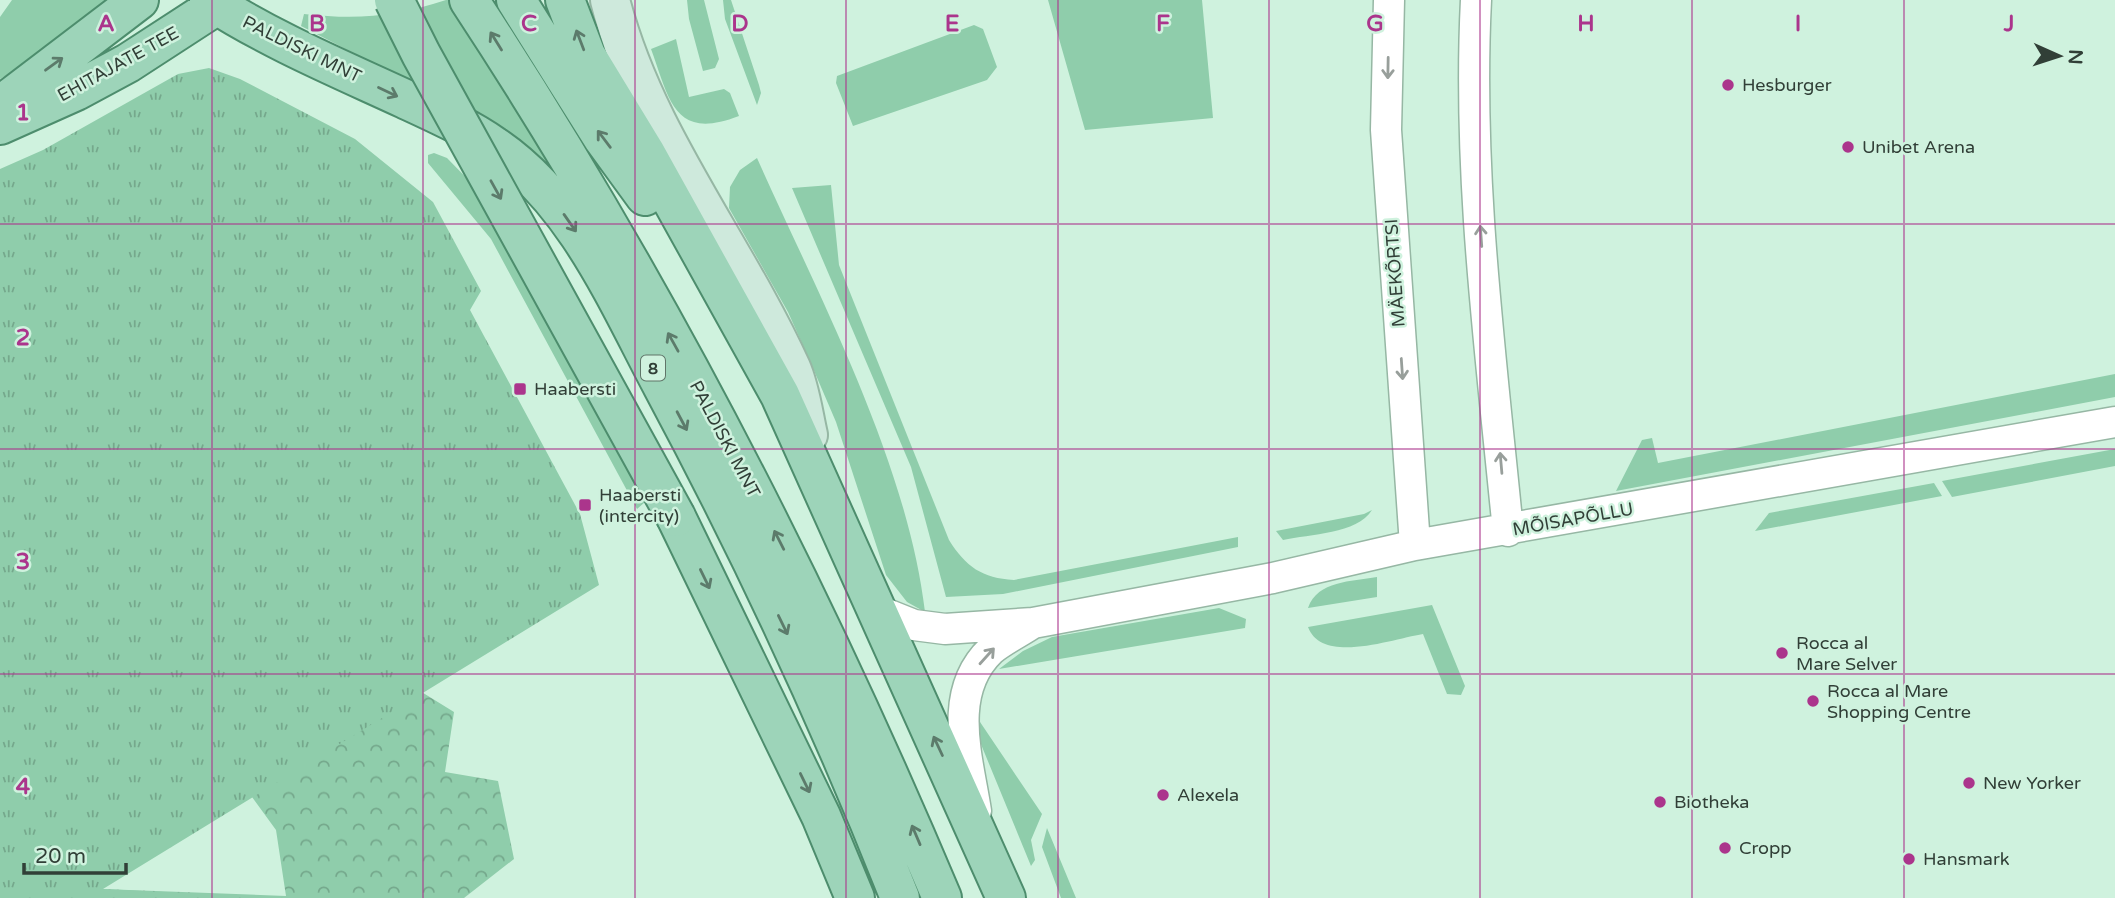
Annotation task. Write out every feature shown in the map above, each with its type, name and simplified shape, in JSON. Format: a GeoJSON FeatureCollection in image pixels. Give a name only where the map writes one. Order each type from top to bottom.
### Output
{"type":"FeatureCollection","features":[{"type":"Feature","properties":{"kind":"main road"},"geometry":{"type":"LineString","coordinates":[[0,106],[139,0]]}},
{"type":"Feature","properties":{"kind":"main road"},"geometry":{"type":"LineString","coordinates":[[394,0],[421,54],[676,517],[821,816],[855,898]]}},
{"type":"Feature","properties":{"kind":"main road","name":"PALDISKI MNT"},"geometry":{"type":"LineString","coordinates":[[469,0],[565,156],[673,341],[780,542],[886,765],[942,898]]}},
{"type":"Feature","properties":{"kind":"main road"},"geometry":{"type":"LineString","coordinates":[[516,0],[602,137],[638,182],[752,388],[822,487]]}},
{"type":"Feature","properties":{"kind":"main road"},"geometry":{"type":"LineString","coordinates":[[565,0],[586,55],[740,317],[780,395],[1006,898]]}},
{"type":"Feature","properties":{"kind":"main road"},"geometry":{"type":"LineString","coordinates":[[610,0],[628,56],[652,114],[792,369],[822,487]]}},
{"type":"Feature","properties":{"kind":"main road","name":"PALDISKI MNT"},"geometry":{"type":"LineString","coordinates":[[213,6],[495,146],[532,178],[560,209],[607,282],[703,461],[791,642],[851,776],[900,898]]}},
{"type":"Feature","properties":{"kind":"main road","name":"EHITAJATE TEE"},"geometry":{"type":"LineString","coordinates":[[0,125],[76,91],[145,52],[213,6]]}},
{"type":"Feature","properties":{"kind":"street","name":"MÄEKÕRTSI"},"geometry":{"type":"LineString","coordinates":[[1389,0],[1386,130],[1415,545]]}},
{"type":"Feature","properties":{"kind":"street"},"geometry":{"type":"LineString","coordinates":[[1476,0],[1475,131],[1480,237],[1508,531]]}},
{"type":"Feature","properties":{"kind":"street","name":"MÕISAPÕLLU"},"geometry":{"type":"LineString","coordinates":[[874,609],[914,625],[945,629],[1033,623],[1273,579],[1415,545],[1508,531],[2115,422]]}},
{"type":"Feature","properties":{"kind":"street","name":"MÕISAPÕLLU"},"geometry":{"type":"LineString","coordinates":[[981,839],[963,726],[964,702],[971,676],[992,650],[1033,623]]}},
{"type":"Feature","properties":{"kind":"green space"},"geometry":{"type":"Polygon","coordinates":[[[12,0],[107,0],[30,61],[0,79],[0,17],[12,0]]]}},
{"type":"Feature","properties":{"kind":"green space"},"geometry":{"type":"Polygon","coordinates":[[[446,0],[487,0],[545,91],[565,210],[400,77],[301,26],[304,14],[376,16],[446,0]]]}},
{"type":"Feature","properties":{"kind":"green space"},"geometry":{"type":"Polygon","coordinates":[[[687,0],[704,0],[719,59],[715,68],[703,71],[689,19],[687,0]]]}},
{"type":"Feature","properties":{"kind":"green space"},"geometry":{"type":"Polygon","coordinates":[[[723,0],[731,0],[759,85],[761,93],[757,105],[725,19],[723,0]]]}},
{"type":"Feature","properties":{"kind":"green space"},"geometry":{"type":"Polygon","coordinates":[[[1048,0],[1202,0],[1213,118],[1085,130],[1048,0]]]}},
{"type":"Feature","properties":{"kind":"green space"},"geometry":{"type":"Polygon","coordinates":[[[974,25],[983,29],[997,67],[987,80],[853,126],[836,83],[837,76],[974,25]]]}},
{"type":"Feature","properties":{"kind":"green space"},"geometry":{"type":"Polygon","coordinates":[[[676,39],[689,97],[724,89],[730,93],[739,116],[700,123],[688,119],[678,111],[670,100],[651,49],[676,39]]]}},
{"type":"Feature","properties":{"kind":"green space"},"geometry":{"type":"Polygon","coordinates":[[[209,68],[240,79],[355,139],[433,202],[481,291],[470,310],[580,514],[599,585],[103,889],[287,898],[0,898],[0,169],[43,150],[178,74],[209,68]]]}},
{"type":"Feature","properties":{"kind":"green space"},"geometry":{"type":"Polygon","coordinates":[[[434,153],[447,158],[486,198],[667,483],[637,509],[491,239],[428,163],[428,155],[434,153]]]}},
{"type":"Feature","properties":{"kind":"green space"},"geometry":{"type":"Polygon","coordinates":[[[757,158],[858,380],[880,439],[900,497],[915,555],[925,612],[907,602],[886,575],[836,422],[788,312],[729,208],[730,187],[740,170],[757,158]]]}},
{"type":"Feature","properties":{"kind":"green space"},"geometry":{"type":"Polygon","coordinates":[[[831,185],[839,265],[949,540],[969,564],[984,574],[1014,580],[1238,537],[1238,547],[1003,594],[946,597],[911,467],[792,188],[831,185]]]}},
{"type":"Feature","properties":{"kind":"green space"},"geometry":{"type":"Polygon","coordinates":[[[2115,374],[2115,397],[1616,491],[1642,440],[1652,438],[1658,463],[2115,374]]]}},
{"type":"Feature","properties":{"kind":"green space"},"geometry":{"type":"Polygon","coordinates":[[[2115,449],[2115,466],[1952,497],[1942,481],[2115,449]]]}},
{"type":"Feature","properties":{"kind":"green space"},"geometry":{"type":"Polygon","coordinates":[[[1934,483],[1942,496],[1755,531],[1769,513],[1934,483]]]}},
{"type":"Feature","properties":{"kind":"green space"},"geometry":{"type":"Polygon","coordinates":[[[1372,510],[1356,524],[1332,532],[1283,540],[1276,531],[1364,514],[1372,510]]]}},
{"type":"Feature","properties":{"kind":"green space"},"geometry":{"type":"Polygon","coordinates":[[[1377,577],[1377,597],[1308,608],[1319,592],[1327,587],[1377,577]]]}},
{"type":"Feature","properties":{"kind":"green space"},"geometry":{"type":"Polygon","coordinates":[[[1432,605],[1465,686],[1461,695],[1447,694],[1423,634],[1359,647],[1342,647],[1328,645],[1316,638],[1308,627],[1432,605]]]}},
{"type":"Feature","properties":{"kind":"green space"},"geometry":{"type":"Polygon","coordinates":[[[1219,608],[1246,619],[1245,628],[999,669],[1023,651],[1052,637],[1219,608]]]}},
{"type":"Feature","properties":{"kind":"green space"},"geometry":{"type":"Polygon","coordinates":[[[386,670],[454,712],[445,772],[498,781],[514,859],[464,898],[86,898],[102,889],[286,896],[276,830],[231,768],[386,670]]]}},
{"type":"Feature","properties":{"kind":"green space"},"geometry":{"type":"Polygon","coordinates":[[[978,719],[1042,814],[1031,840],[1035,860],[1031,866],[978,737],[978,719]]]}},
{"type":"Feature","properties":{"kind":"green space"},"geometry":{"type":"Polygon","coordinates":[[[1047,828],[1076,898],[1061,898],[1042,847],[1047,828]]]}},
{"type":"Feature","properties":{"kind":"place","name":"Hesburger"},"geometry":{"type":"Point","coordinates":[1728,85]}},
{"type":"Feature","properties":{"kind":"place","name":"Unibet Arena"},"geometry":{"type":"Point","coordinates":[1848,147]}},
{"type":"Feature","properties":{"kind":"place","name":"Haabersti"},"geometry":{"type":"Point","coordinates":[520,389]}},
{"type":"Feature","properties":{"kind":"place","name":"Haabersti (intercity)"},"geometry":{"type":"Point","coordinates":[585,505]}},
{"type":"Feature","properties":{"kind":"place","name":"Rocca al Mare Selver"},"geometry":{"type":"Point","coordinates":[1782,653]}},
{"type":"Feature","properties":{"kind":"place","name":"Rocca al Mare Shopping Centre"},"geometry":{"type":"Point","coordinates":[1813,701]}},
{"type":"Feature","properties":{"kind":"place","name":"New Yorker"},"geometry":{"type":"Point","coordinates":[1969,783]}},
{"type":"Feature","properties":{"kind":"place","name":"Alexela"},"geometry":{"type":"Point","coordinates":[1163,795]}},
{"type":"Feature","properties":{"kind":"place","name":"Biotheka"},"geometry":{"type":"Point","coordinates":[1660,802]}},
{"type":"Feature","properties":{"kind":"place","name":"Cropp"},"geometry":{"type":"Point","coordinates":[1725,848]}},
{"type":"Feature","properties":{"kind":"place","name":"Hansmark"},"geometry":{"type":"Point","coordinates":[1909,859]}}]}
